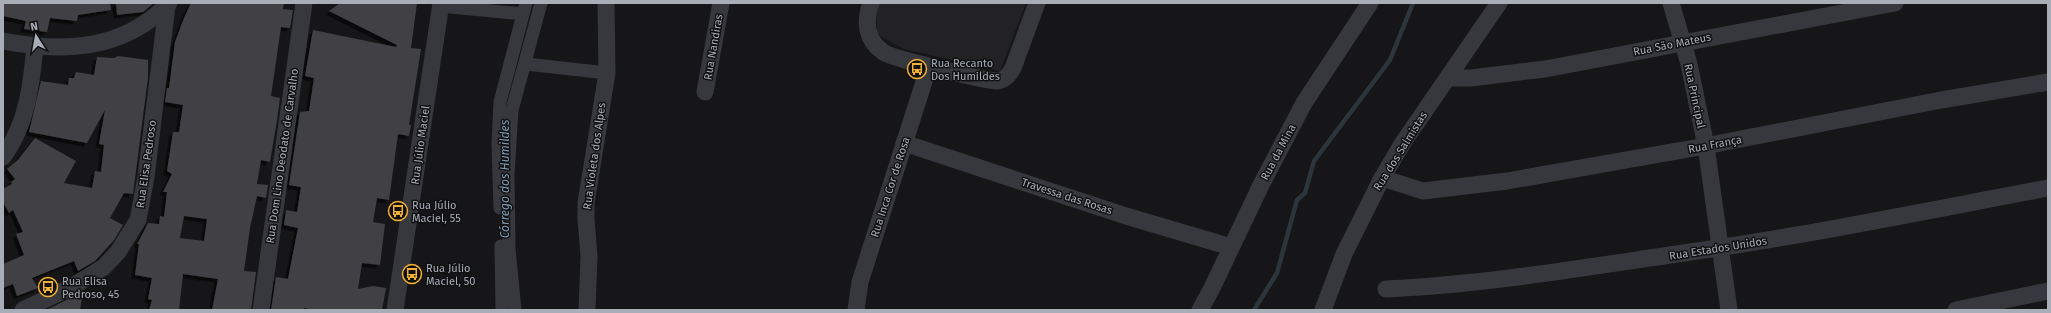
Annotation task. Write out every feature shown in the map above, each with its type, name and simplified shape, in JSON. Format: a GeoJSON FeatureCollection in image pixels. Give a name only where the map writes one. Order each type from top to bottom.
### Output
{"type":"FeatureCollection","features":[{"type":"Feature","properties":{"kind":"street"},"geometry":{"type":"LineString","coordinates":[[502,310],[502,165],[500,102],[526,35],[542,3]]}},
{"type":"Feature","properties":{"kind":"street","name":"Rua Violeta dos Alpes"},"geometry":{"type":"LineString","coordinates":[[586,310],[589,256],[586,203],[607,72],[606,3]]}},
{"type":"Feature","properties":{"kind":"street","name":"Rua Nandiras"},"geometry":{"type":"LineString","coordinates":[[705,92],[721,3]]}},
{"type":"Feature","properties":{"kind":"street"},"geometry":{"type":"LineString","coordinates":[[871,3],[867,15],[867,29],[871,38],[884,53],[929,66],[977,78],[996,81],[1002,80],[1008,76],[1013,68],[1037,3]]}},
{"type":"Feature","properties":{"kind":"street","name":"Rua da Mina"},"geometry":{"type":"LineString","coordinates":[[1200,310],[1304,103],[1370,3]]}},
{"type":"Feature","properties":{"kind":"street","name":"Rua dos Salmistas"},"geometry":{"type":"LineString","coordinates":[[1323,310],[1344,254],[1382,178],[1402,144],[1499,3]]}},
{"type":"Feature","properties":{"kind":"street","name":"Rua Principal"},"geometry":{"type":"LineString","coordinates":[[1671,3],[1689,64],[1706,146],[1729,310]]}},
{"type":"Feature","properties":{"kind":"street","name":"Rua São Mateus"},"geometry":{"type":"LineString","coordinates":[[1448,78],[1471,78],[1545,69],[1895,3]]}},
{"type":"Feature","properties":{"kind":"street"},"geometry":{"type":"LineString","coordinates":[[3,41],[35,47],[69,48],[103,42],[128,34],[145,25],[168,4]]}},
{"type":"Feature","properties":{"kind":"street","name":"Rua Elisa Pedroso"},"geometry":{"type":"LineString","coordinates":[[23,310],[75,285],[104,267],[118,252],[138,220],[146,177],[168,4]]}},
{"type":"Feature","properties":{"kind":"street"},"geometry":{"type":"LineString","coordinates":[[441,5],[525,9],[526,64],[512,110],[502,165],[515,310]]}},
{"type":"Feature","properties":{"kind":"street","name":"Rua Júlio Maciel"},"geometry":{"type":"LineString","coordinates":[[395,310],[441,5]]}},
{"type":"Feature","properties":{"kind":"street","name":"Rua Dom Lino Deodato de Carvalho"},"geometry":{"type":"LineString","coordinates":[[261,310],[308,6]]}},
{"type":"Feature","properties":{"kind":"street"},"geometry":{"type":"LineString","coordinates":[[3,157],[16,138],[25,109],[30,89],[35,47]]}},
{"type":"Feature","properties":{"kind":"street"},"geometry":{"type":"LineString","coordinates":[[526,64],[607,72]]}},
{"type":"Feature","properties":{"kind":"street","name":"Rua Inca Cor de Rosa"},"geometry":{"type":"LineString","coordinates":[[856,310],[860,282],[929,66]]}},
{"type":"Feature","properties":{"kind":"street","name":"Rua França"},"geometry":{"type":"LineString","coordinates":[[1382,178],[1423,191],[1507,181],[1706,146],[1941,100],[2048,82]]}},
{"type":"Feature","properties":{"kind":"street","name":"Travessa das Rosas"},"geometry":{"type":"LineString","coordinates":[[904,143],[1126,216],[1231,247]]}},
{"type":"Feature","properties":{"kind":"street","name":"Rua Estados Unidos"},"geometry":{"type":"LineString","coordinates":[[1386,289],[1494,280],[1606,266],[1721,248],[2048,188]]}},
{"type":"Feature","properties":{"kind":"street"},"geometry":{"type":"LineString","coordinates":[[1956,310],[2048,291]]}},
{"type":"Feature","properties":{"kind":"shaded area"},"geometry":{"type":"Polygon","coordinates":[[[878,3],[1026,3],[1000,71],[904,49],[877,34],[876,7],[878,3]]]}},
{"type":"Feature","properties":{"kind":"building"},"geometry":{"type":"Polygon","coordinates":[[[3,3],[110,3],[111,10],[78,15],[77,21],[50,18],[47,32],[24,29],[26,21],[3,16],[3,3]]]}},
{"type":"Feature","properties":{"kind":"building"},"geometry":{"type":"Polygon","coordinates":[[[116,3],[154,3],[143,12],[117,15],[116,3]]]}},
{"type":"Feature","properties":{"kind":"building"},"geometry":{"type":"Polygon","coordinates":[[[191,3],[284,3],[283,9],[293,10],[290,28],[281,27],[271,96],[280,98],[277,120],[270,162],[261,160],[257,184],[268,185],[266,198],[257,196],[250,228],[244,271],[256,272],[251,310],[212,310],[218,279],[183,274],[179,310],[149,310],[152,300],[148,299],[152,278],[135,275],[139,244],[137,244],[148,223],[159,224],[160,216],[164,217],[167,192],[163,192],[172,174],[167,171],[173,132],[179,132],[183,105],[165,102],[167,88],[169,88],[175,42],[191,3]],[[184,216],[180,238],[204,241],[207,219],[184,216]]]}},
{"type":"Feature","properties":{"kind":"building"},"geometry":{"type":"Polygon","coordinates":[[[340,3],[417,3],[411,48],[421,49],[409,125],[411,125],[409,136],[398,134],[389,200],[377,198],[373,222],[385,224],[380,265],[362,263],[358,289],[373,286],[386,288],[382,310],[315,310],[304,308],[303,310],[271,310],[276,277],[288,279],[298,228],[284,225],[286,210],[297,212],[301,187],[289,185],[300,112],[309,111],[314,78],[305,76],[313,30],[396,47],[397,45],[329,11],[340,3]]]}},
{"type":"Feature","properties":{"kind":"building"},"geometry":{"type":"Polygon","coordinates":[[[118,56],[148,60],[148,77],[133,194],[124,193],[110,218],[123,225],[114,240],[95,261],[78,271],[74,261],[32,278],[38,288],[17,296],[13,284],[3,288],[3,264],[24,255],[16,234],[23,232],[13,210],[9,213],[3,202],[3,189],[12,184],[11,182],[15,179],[7,169],[18,160],[35,138],[76,161],[64,183],[92,188],[95,171],[101,172],[104,145],[99,144],[105,110],[87,143],[29,132],[41,81],[68,85],[69,78],[74,78],[76,72],[94,75],[97,57],[114,58],[118,56]]]}},
{"type":"Feature","properties":{"kind":"building"},"geometry":{"type":"Polygon","coordinates":[[[83,292],[80,310],[46,310],[79,294],[83,292]]]}},
{"type":"Feature","properties":{"kind":"waterway"},"geometry":{"type":"LineString","coordinates":[[1254,310],[1277,273],[1297,200],[1305,193],[1314,161],[1390,60],[1413,3]]}},
{"type":"Feature","properties":{"kind":"place","name":"Rua Recanto Dos Humildes"},"geometry":{"type":"Point","coordinates":[917,69]}},
{"type":"Feature","properties":{"kind":"place","name":"Rua Júlio Maciel, 55"},"geometry":{"type":"Point","coordinates":[398,211]}},
{"type":"Feature","properties":{"kind":"place","name":"Rua Júlio Maciel, 50"},"geometry":{"type":"Point","coordinates":[412,274]}},
{"type":"Feature","properties":{"kind":"place","name":"Rua Elisa Pedroso, 45"},"geometry":{"type":"Point","coordinates":[48,287]}},
{"type":"Feature","properties":{"kind":"water label","name":"Córrego dos Humildes"},"geometry":{"type":"Point","coordinates":[505,179]}}]}
